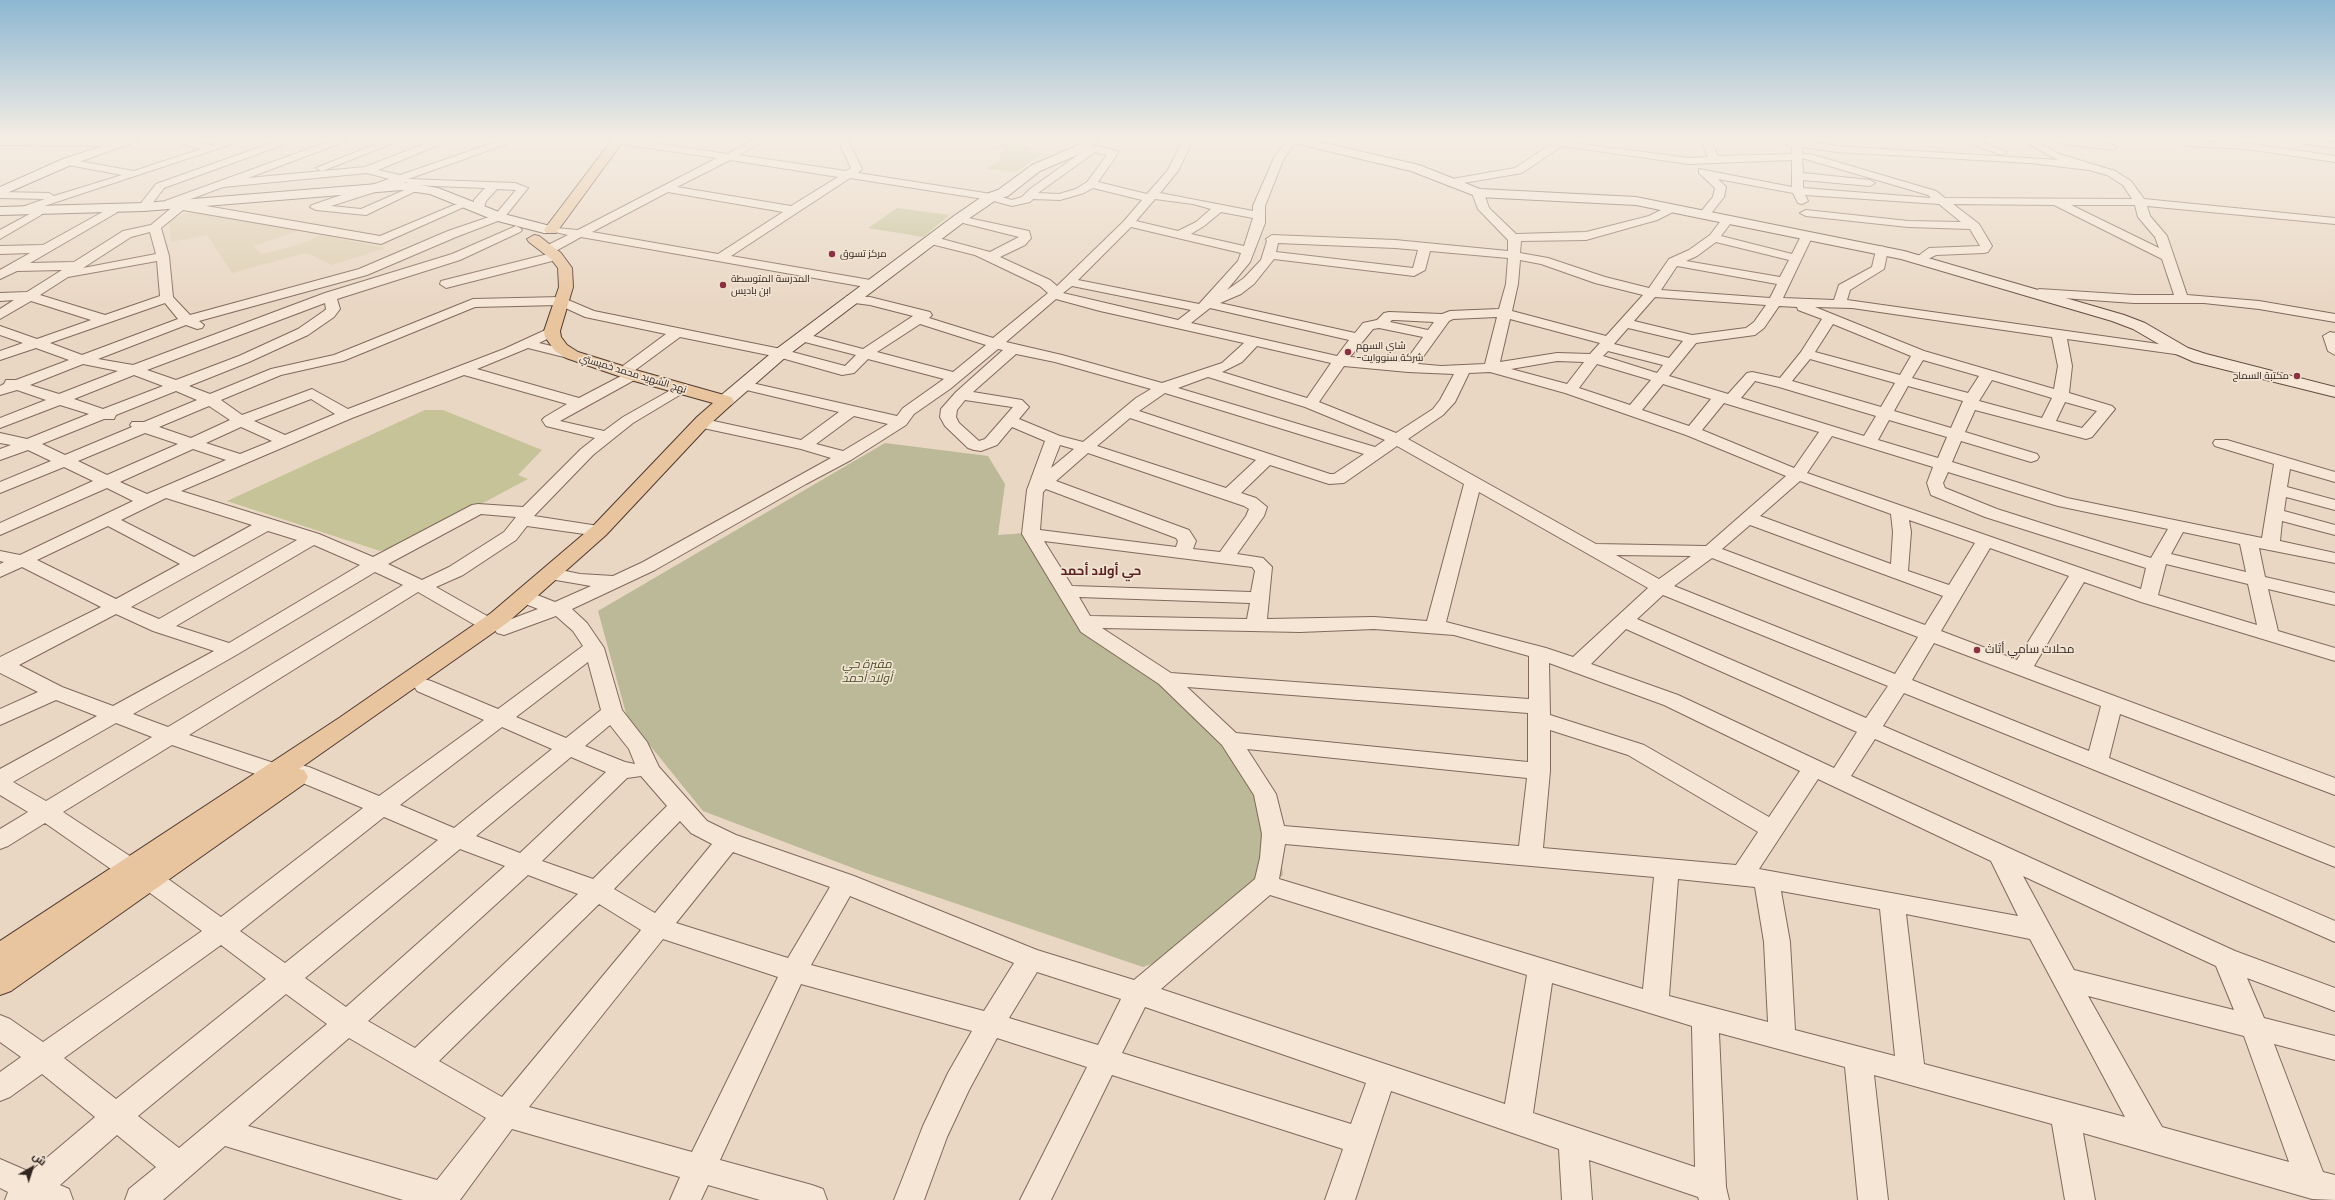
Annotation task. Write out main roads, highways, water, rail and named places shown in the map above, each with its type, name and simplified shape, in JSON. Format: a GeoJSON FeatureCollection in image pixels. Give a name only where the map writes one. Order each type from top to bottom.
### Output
{"type":"FeatureCollection","features":[{"type":"Feature","properties":{"kind":"main road"},"geometry":{"type":"LineString","coordinates":[[0,213],[20,211],[183,206],[242,199],[286,196]]}},
{"type":"Feature","properties":{"kind":"main road"},"geometry":{"type":"LineString","coordinates":[[0,213],[112,211],[290,196]]}},
{"type":"Feature","properties":{"kind":"main road"},"geometry":{"type":"LineString","coordinates":[[432,196],[458,207],[553,239]]}},
{"type":"Feature","properties":{"kind":"main road"},"geometry":{"type":"LineString","coordinates":[[446,196],[479,209],[494,219],[534,238],[538,244],[553,239],[581,196]]}},
{"type":"Feature","properties":{"kind":"main road"},"geometry":{"type":"LineString","coordinates":[[558,576],[659,483],[716,414],[743,385],[780,353],[871,284],[959,219],[994,196]]}},
{"type":"Feature","properties":{"kind":"main road"},"geometry":{"type":"LineString","coordinates":[[1560,196],[1622,199],[1705,214],[1811,238],[1882,250],[1920,259],[2039,293],[2134,324],[2182,351],[2221,364],[2335,392]]}},
{"type":"Feature","properties":{"kind":"main road"},"geometry":{"type":"LineString","coordinates":[[534,238],[539,232],[553,239]]}},
{"type":"Feature","properties":{"kind":"main road","name":"نهج الشهيد محمد خميستي"},"geometry":{"type":"LineString","coordinates":[[553,239],[565,268],[567,277],[566,287],[552,331],[556,342],[572,355],[681,390],[716,414]]}},
{"type":"Feature","properties":{"kind":"main road"},"geometry":{"type":"LineString","coordinates":[[0,982],[139,873],[275,772],[496,627],[541,602],[558,576],[599,531],[703,421],[716,414]]}},
{"type":"Feature","properties":{"kind":"main road"},"geometry":{"type":"LineString","coordinates":[[0,957],[301,773],[424,686],[496,627]]}},
{"type":"Feature","properties":{"kind":"place","name":"مركز تسوق"},"geometry":{"type":"Point","coordinates":[832,254]}},
{"type":"Feature","properties":{"kind":"place","name":"المدرسة المتوسطة ابن باديس"},"geometry":{"type":"Point","coordinates":[723,285]}},
{"type":"Feature","properties":{"kind":"place","name":"شاي السهم -شركة سنووايت"},"geometry":{"type":"Point","coordinates":[1348,352]}},
{"type":"Feature","properties":{"kind":"place","name":"مكتبة السماح"},"geometry":{"type":"Point","coordinates":[2297,376]}},
{"type":"Feature","properties":{"kind":"place","name":"محلات سامي أثاث"},"geometry":{"type":"Point","coordinates":[1977,650]}},
{"type":"Feature","properties":{"kind":"district","name":"حي أولاد أحمد"},"geometry":{"type":"Point","coordinates":[1101,571]}},
{"type":"Feature","properties":{"kind":"park label","name":"مقبرة حي أولاد أحمد"},"geometry":{"type":"Point","coordinates":[867,672]}}]}
